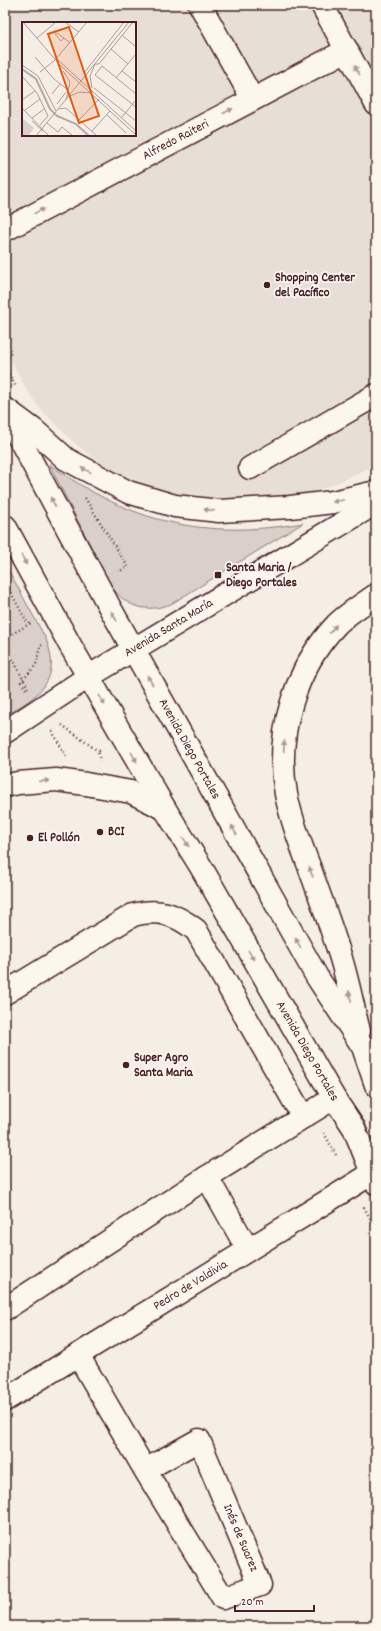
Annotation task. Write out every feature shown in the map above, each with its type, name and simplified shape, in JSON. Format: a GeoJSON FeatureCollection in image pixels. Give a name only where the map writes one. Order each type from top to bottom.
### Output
{"type":"FeatureCollection","features":[{"type":"Feature","properties":{"kind":"main road"},"geometry":{"type":"LineString","coordinates":[[200,5],[252,98]]}},
{"type":"Feature","properties":{"kind":"main road"},"geometry":{"type":"LineString","coordinates":[[322,5],[376,104]]}},
{"type":"Feature","properties":{"kind":"main road","name":"Alfredo Raiteri"},"geometry":{"type":"LineString","coordinates":[[5,230],[252,98],[347,50]]}},
{"type":"Feature","properties":{"kind":"main road"},"geometry":{"type":"LineString","coordinates":[[250,468],[376,394]]}},
{"type":"Feature","properties":{"kind":"main road"},"geometry":{"type":"LineString","coordinates":[[5,408],[34,430],[66,459],[128,492],[175,506],[219,511],[290,507],[333,502],[376,492]]}},
{"type":"Feature","properties":{"kind":"main road","name":"Avenida Diego Portales"},"geometry":{"type":"LineString","coordinates":[[5,412],[133,650],[317,977],[363,1048],[376,1085]]}},
{"type":"Feature","properties":{"kind":"main road","name":"Avenida Santa María"},"geometry":{"type":"LineString","coordinates":[[5,732],[88,677],[376,503]]}},
{"type":"Feature","properties":{"kind":"main road","name":"Avenida Diego Portales"},"geometry":{"type":"LineString","coordinates":[[5,526],[88,677],[165,809],[201,867],[334,1098],[354,1128],[375,1176]]}},
{"type":"Feature","properties":{"kind":"main road"},"geometry":{"type":"LineString","coordinates":[[363,1048],[339,951],[298,836],[286,795],[283,763],[289,712],[297,687],[308,664],[322,642],[338,623],[374,602]]}},
{"type":"Feature","properties":{"kind":"main road"},"geometry":{"type":"LineString","coordinates":[[9,788],[56,780],[131,792],[165,809]]}},
{"type":"Feature","properties":{"kind":"main road"},"geometry":{"type":"LineString","coordinates":[[5,993],[133,915],[154,912],[178,918],[196,930],[303,1117]]}},
{"type":"Feature","properties":{"kind":"main road"},"geometry":{"type":"LineString","coordinates":[[5,1309],[207,1176],[334,1098]]}},
{"type":"Feature","properties":{"kind":"main road"},"geometry":{"type":"LineString","coordinates":[[207,1176],[248,1250]]}},
{"type":"Feature","properties":{"kind":"main road","name":"Pedro de Valdivia"},"geometry":{"type":"LineString","coordinates":[[5,1400],[248,1250],[375,1176]]}},
{"type":"Feature","properties":{"kind":"main road","name":"Inés de Suarez"},"geometry":{"type":"LineString","coordinates":[[78,1355],[145,1470],[222,1598],[260,1585],[200,1440],[145,1470]]}},
{"type":"Feature","properties":{"kind":"path"},"geometry":{"type":"LineString","coordinates":[[5,582],[28,624]]}},
{"type":"Feature","properties":{"kind":"shaded area"},"geometry":{"type":"Polygon","coordinates":[[[5,5],[376,5],[376,463],[337,483],[286,502],[204,502],[154,490],[108,468],[70,439],[38,406],[25,387],[5,349],[5,5]]]}},
{"type":"Feature","properties":{"kind":"shaded area"},"geometry":{"type":"Polygon","coordinates":[[[49,464],[79,484],[109,500],[139,513],[169,522],[200,527],[233,529],[267,528],[303,523],[171,604],[153,608],[138,607],[130,604],[111,586],[49,464]]]}},
{"type":"Feature","properties":{"kind":"shaded area"},"geometry":{"type":"Polygon","coordinates":[[[5,564],[46,639],[50,654],[51,666],[49,677],[37,694],[5,716],[5,564]]]}},
{"type":"Feature","properties":{"kind":"place","name":"Shopping Center del Pacífico"},"geometry":{"type":"Point","coordinates":[267,285]}},
{"type":"Feature","properties":{"kind":"place","name":"Santa Maria / Diego Portales"},"geometry":{"type":"Point","coordinates":[218,575]}},
{"type":"Feature","properties":{"kind":"place","name":"BCI"},"geometry":{"type":"Point","coordinates":[100,832]}},
{"type":"Feature","properties":{"kind":"place","name":"El Pollón"},"geometry":{"type":"Point","coordinates":[30,838]}},
{"type":"Feature","properties":{"kind":"place","name":"Super Agro Santa Maria"},"geometry":{"type":"Point","coordinates":[126,1065]}}]}
